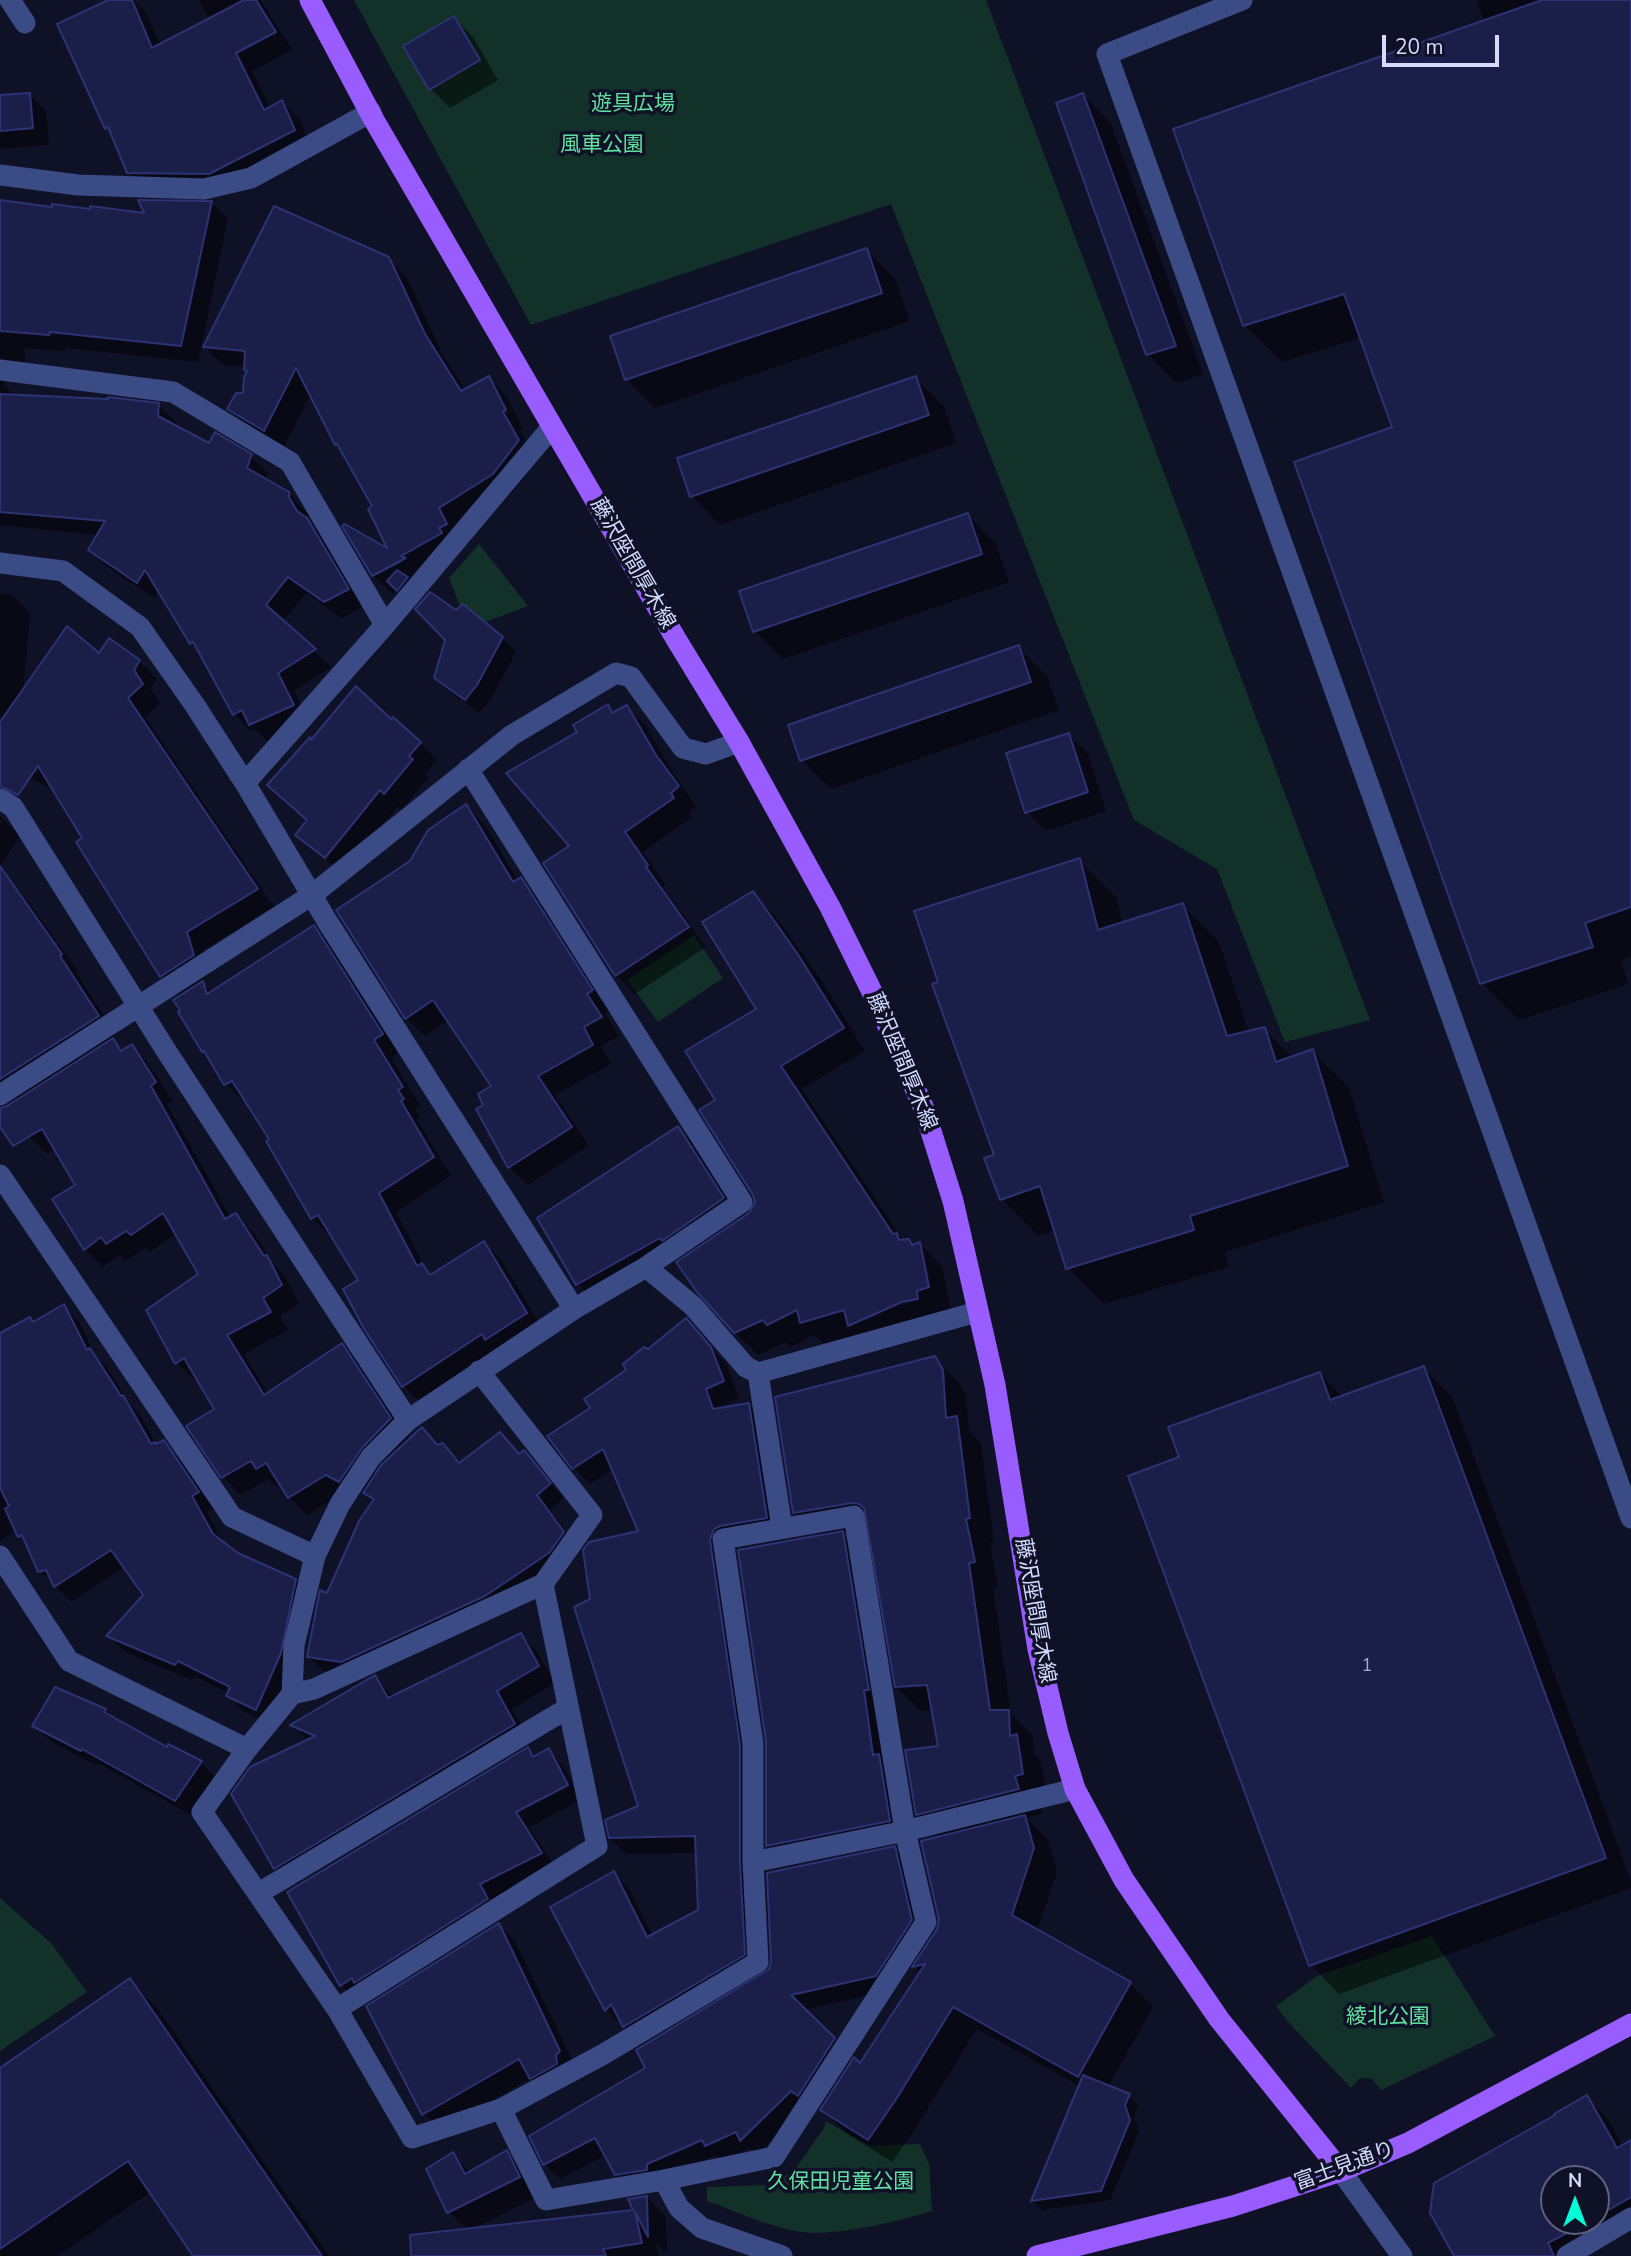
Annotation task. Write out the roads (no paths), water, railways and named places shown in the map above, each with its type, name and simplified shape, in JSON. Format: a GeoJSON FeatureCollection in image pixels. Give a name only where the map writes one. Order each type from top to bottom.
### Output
{"type":"FeatureCollection","features":[{"type":"Feature","properties":{"kind":"main road","name":"藤沢座間厚木線"},"geometry":{"type":"LineString","coordinates":[[310,0],[371,112],[552,427],[739,742],[835,918],[881,1010],[924,1109],[953,1201],[995,1385],[1038,1649],[1058,1733],[1075,1788],[1124,1880],[1219,2019],[1341,2171]]}},
{"type":"Feature","properties":{"kind":"main road","name":"富士見通り"},"geometry":{"type":"LineString","coordinates":[[1037,2256],[1233,2206],[1341,2171],[1408,2143],[1631,2024]]}},
{"type":"Feature","properties":{"kind":"street"},"geometry":{"type":"LineString","coordinates":[[10,0],[25,23]]}},
{"type":"Feature","properties":{"kind":"street"},"geometry":{"type":"LineString","coordinates":[[1242,0],[1194,9],[1107,54],[1631,1518]]}},
{"type":"Feature","properties":{"kind":"street"},"geometry":{"type":"LineString","coordinates":[[0,175],[78,185],[204,188],[250,178],[371,112]]}},
{"type":"Feature","properties":{"kind":"street"},"geometry":{"type":"LineString","coordinates":[[0,370],[173,391],[290,462],[385,625]]}},
{"type":"Feature","properties":{"kind":"street"},"geometry":{"type":"LineString","coordinates":[[245,783],[385,625],[552,427]]}},
{"type":"Feature","properties":{"kind":"street"},"geometry":{"type":"LineString","coordinates":[[0,563],[63,571],[140,627],[245,783],[312,895],[574,1309]]}},
{"type":"Feature","properties":{"kind":"street"},"geometry":{"type":"LineString","coordinates":[[0,1095],[312,895],[512,735],[616,673],[631,677],[683,748],[706,754],[739,742]]}},
{"type":"Feature","properties":{"kind":"street"},"geometry":{"type":"LineString","coordinates":[[468,769],[742,1202],[646,1267],[574,1309],[479,1371],[408,1420],[371,1457],[341,1504],[316,1556],[294,1645],[292,1694],[247,1749],[202,1812],[337,2009],[412,2138],[501,2109],[602,2055],[758,1962],[753,1862],[753,1744],[723,1539],[854,1516],[905,1831],[926,1922],[774,2157],[664,2180],[546,2200],[501,2109]]}},
{"type":"Feature","properties":{"kind":"street"},"geometry":{"type":"LineString","coordinates":[[0,799],[13,807],[408,1420]]}},
{"type":"Feature","properties":{"kind":"street"},"geometry":{"type":"LineString","coordinates":[[0,1175],[232,1517],[316,1556]]}},
{"type":"Feature","properties":{"kind":"street"},"geometry":{"type":"LineString","coordinates":[[646,1267],[693,1306],[746,1367],[758,1373],[977,1312]]}},
{"type":"Feature","properties":{"kind":"street"},"geometry":{"type":"LineString","coordinates":[[292,1694],[314,1689],[543,1584],[592,1515],[479,1371]]}},
{"type":"Feature","properties":{"kind":"street"},"geometry":{"type":"LineString","coordinates":[[758,1373],[782,1528]]}},
{"type":"Feature","properties":{"kind":"street"},"geometry":{"type":"LineString","coordinates":[[0,1556],[69,1661],[247,1749]]}},
{"type":"Feature","properties":{"kind":"street"},"geometry":{"type":"LineString","coordinates":[[337,2009],[597,1846],[543,1584]]}},
{"type":"Feature","properties":{"kind":"street"},"geometry":{"type":"LineString","coordinates":[[259,1893],[568,1709]]}},
{"type":"Feature","properties":{"kind":"street"},"geometry":{"type":"LineString","coordinates":[[753,1862],[905,1831],[1075,1788]]}},
{"type":"Feature","properties":{"kind":"street"},"geometry":{"type":"LineString","coordinates":[[1341,2171],[1402,2256]]}},
{"type":"Feature","properties":{"kind":"street"},"geometry":{"type":"LineString","coordinates":[[664,2180],[679,2208],[702,2228],[782,2256]]}},
{"type":"Feature","properties":{"kind":"street"},"geometry":{"type":"LineString","coordinates":[[1567,2256],[1631,2218]]}},
{"type":"Feature","properties":{"kind":"park label","name":"遊具広場"},"geometry":{"type":"Point","coordinates":[633,105]}},
{"type":"Feature","properties":{"kind":"park label","name":"風車公園"},"geometry":{"type":"Point","coordinates":[602,146]}},
{"type":"Feature","properties":{"kind":"park label","name":"綾北公園"},"geometry":{"type":"Point","coordinates":[1388,2018]}},
{"type":"Feature","properties":{"kind":"park label","name":"久保田児童公園"},"geometry":{"type":"Point","coordinates":[841,2183]}}]}
